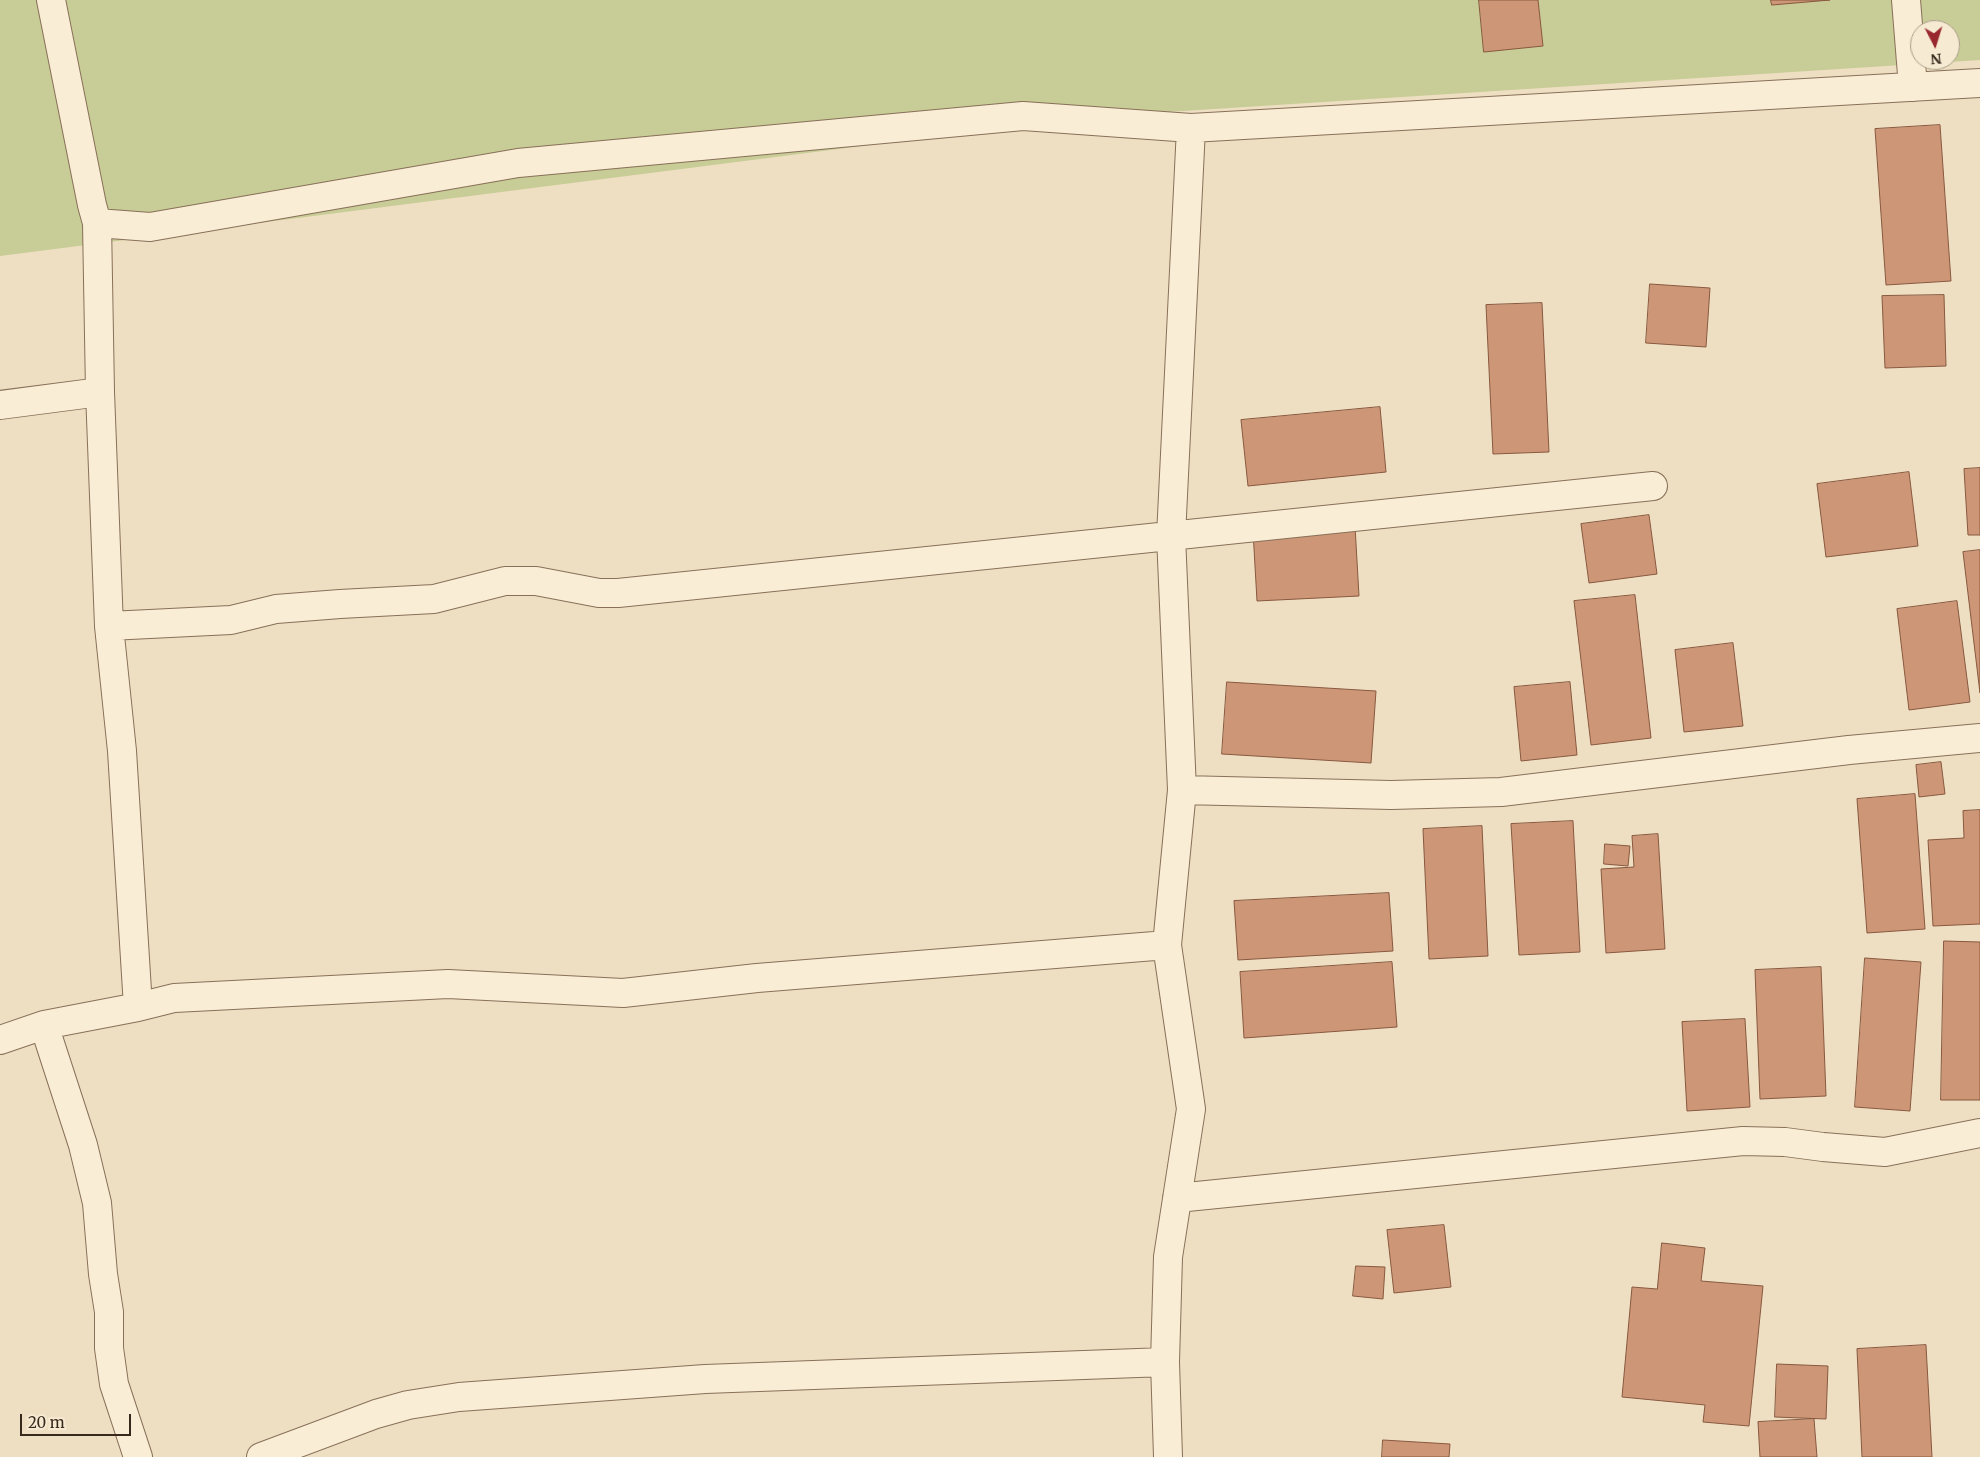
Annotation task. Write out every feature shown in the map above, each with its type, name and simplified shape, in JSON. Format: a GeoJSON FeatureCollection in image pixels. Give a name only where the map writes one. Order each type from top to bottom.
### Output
{"type":"FeatureCollection","features":[{"type":"Feature","properties":{"kind":"street"},"geometry":{"type":"LineString","coordinates":[[51,0],[97,223],[100,392],[109,626],[122,751],[138,1007]]}},
{"type":"Feature","properties":{"kind":"street"},"geometry":{"type":"LineString","coordinates":[[1906,0],[1913,87]]}},
{"type":"Feature","properties":{"kind":"street"},"geometry":{"type":"LineString","coordinates":[[97,223],[150,227],[518,163],[1023,116],[1191,128],[1980,83]]}},
{"type":"Feature","properties":{"kind":"street"},"geometry":{"type":"LineString","coordinates":[[1168,1457],[1165,1362],[1168,1257],[1191,1109],[1167,945],[1182,790],[1171,536],[1191,128]]}},
{"type":"Feature","properties":{"kind":"street"},"geometry":{"type":"LineString","coordinates":[[0,405],[100,392]]}},
{"type":"Feature","properties":{"kind":"street"},"geometry":{"type":"LineString","coordinates":[[109,626],[231,620],[276,609],[434,599],[505,581],[536,581],[599,593],[618,593],[1653,486]]}},
{"type":"Feature","properties":{"kind":"street"},"geometry":{"type":"LineString","coordinates":[[1182,790],[1391,795],[1501,792],[1849,750],[1980,738]]}},
{"type":"Feature","properties":{"kind":"street"},"geometry":{"type":"LineString","coordinates":[[0,1040],[44,1025],[174,998],[448,984],[623,993],[757,978],[1167,945]]}},
{"type":"Feature","properties":{"kind":"street"},"geometry":{"type":"LineString","coordinates":[[44,1025],[83,1146],[97,1203],[103,1274],[109,1312],[109,1348],[114,1384],[138,1457]]}},
{"type":"Feature","properties":{"kind":"street"},"geometry":{"type":"LineString","coordinates":[[1177,1198],[1743,1141],[1785,1142],[1885,1152],[1980,1133]]}},
{"type":"Feature","properties":{"kind":"street"},"geometry":{"type":"LineString","coordinates":[[261,1457],[376,1414],[408,1405],[459,1397],[705,1379],[1165,1362]]}},
{"type":"Feature","properties":{"kind":"green space"},"geometry":{"type":"Polygon","coordinates":[[[0,0],[1980,0],[1980,60],[1960,61],[1960,20],[1910,20],[1910,64],[1089,117],[0,256],[0,0]]]}},
{"type":"Feature","properties":{"kind":"building"},"geometry":{"type":"Polygon","coordinates":[[[1479,0],[1538,0],[1543,46],[1484,52],[1479,0]]]}},
{"type":"Feature","properties":{"kind":"building"},"geometry":{"type":"Polygon","coordinates":[[[1771,0],[1830,0],[1772,5],[1771,0]]]}},
{"type":"Feature","properties":{"kind":"building"},"geometry":{"type":"Polygon","coordinates":[[[1940,125],[1951,281],[1886,285],[1875,129],[1940,125]]]}},
{"type":"Feature","properties":{"kind":"building"},"geometry":{"type":"Polygon","coordinates":[[[1650,284],[1710,288],[1706,347],[1646,343],[1650,284]]]}},
{"type":"Feature","properties":{"kind":"building"},"geometry":{"type":"Polygon","coordinates":[[[1944,295],[1946,366],[1885,368],[1882,296],[1944,295]]]}},
{"type":"Feature","properties":{"kind":"building"},"geometry":{"type":"Polygon","coordinates":[[[1542,303],[1549,452],[1493,454],[1486,305],[1542,303]]]}},
{"type":"Feature","properties":{"kind":"building"},"geometry":{"type":"Polygon","coordinates":[[[1380,407],[1386,472],[1248,486],[1241,420],[1380,407]]]}},
{"type":"Feature","properties":{"kind":"building"},"geometry":{"type":"Polygon","coordinates":[[[1980,468],[1980,535],[1968,535],[1964,469],[1980,468]]]}},
{"type":"Feature","properties":{"kind":"building"},"geometry":{"type":"Polygon","coordinates":[[[1909,472],[1918,546],[1826,557],[1817,484],[1909,472]]]}},
{"type":"Feature","properties":{"kind":"building"},"geometry":{"type":"Polygon","coordinates":[[[1649,515],[1657,574],[1589,583],[1581,524],[1649,515]]]}},
{"type":"Feature","properties":{"kind":"building"},"geometry":{"type":"Polygon","coordinates":[[[1355,526],[1359,596],[1257,601],[1253,531],[1355,526]]]}},
{"type":"Feature","properties":{"kind":"building"},"geometry":{"type":"Polygon","coordinates":[[[1980,550],[1980,693],[1963,552],[1980,550]]]}},
{"type":"Feature","properties":{"kind":"building"},"geometry":{"type":"Polygon","coordinates":[[[1635,595],[1651,738],[1591,745],[1574,601],[1635,595]]]}},
{"type":"Feature","properties":{"kind":"building"},"geometry":{"type":"Polygon","coordinates":[[[1957,601],[1970,702],[1909,710],[1897,609],[1957,601]]]}},
{"type":"Feature","properties":{"kind":"building"},"geometry":{"type":"Polygon","coordinates":[[[1733,643],[1743,726],[1684,732],[1675,650],[1733,643]]]}},
{"type":"Feature","properties":{"kind":"building"},"geometry":{"type":"Polygon","coordinates":[[[1227,682],[1376,691],[1371,763],[1222,754],[1227,682]]]}},
{"type":"Feature","properties":{"kind":"building"},"geometry":{"type":"Polygon","coordinates":[[[1570,682],[1577,755],[1521,761],[1514,687],[1570,682]]]}},
{"type":"Feature","properties":{"kind":"building"},"geometry":{"type":"Polygon","coordinates":[[[1941,762],[1945,794],[1919,797],[1916,765],[1941,762]]]}},
{"type":"Feature","properties":{"kind":"building"},"geometry":{"type":"Polygon","coordinates":[[[1915,794],[1925,929],[1867,933],[1857,799],[1915,794]]]}},
{"type":"Feature","properties":{"kind":"building"},"geometry":{"type":"Polygon","coordinates":[[[1980,810],[1980,924],[1933,926],[1928,840],[1964,838],[1963,811],[1980,810]]]}},
{"type":"Feature","properties":{"kind":"building"},"geometry":{"type":"Polygon","coordinates":[[[1573,821],[1580,952],[1519,955],[1511,824],[1573,821]]]}},
{"type":"Feature","properties":{"kind":"building"},"geometry":{"type":"Polygon","coordinates":[[[1482,826],[1488,956],[1429,959],[1423,829],[1482,826]]]}},
{"type":"Feature","properties":{"kind":"building"},"geometry":{"type":"Polygon","coordinates":[[[1658,834],[1665,949],[1606,953],[1601,869],[1634,867],[1632,836],[1658,834]]]}},
{"type":"Feature","properties":{"kind":"building"},"geometry":{"type":"Polygon","coordinates":[[[1605,844],[1630,846],[1628,866],[1604,864],[1605,844]]]}},
{"type":"Feature","properties":{"kind":"building"},"geometry":{"type":"Polygon","coordinates":[[[1389,893],[1393,951],[1238,960],[1234,901],[1389,893]]]}},
{"type":"Feature","properties":{"kind":"building"},"geometry":{"type":"Polygon","coordinates":[[[1944,941],[1980,942],[1980,1100],[1941,1100],[1944,941]]]}},
{"type":"Feature","properties":{"kind":"building"},"geometry":{"type":"Polygon","coordinates":[[[1865,958],[1921,962],[1910,1111],[1855,1107],[1865,958]]]}},
{"type":"Feature","properties":{"kind":"building"},"geometry":{"type":"Polygon","coordinates":[[[1392,962],[1397,1027],[1244,1038],[1240,972],[1392,962]]]}},
{"type":"Feature","properties":{"kind":"building"},"geometry":{"type":"Polygon","coordinates":[[[1821,967],[1826,1096],[1760,1099],[1755,970],[1821,967]]]}},
{"type":"Feature","properties":{"kind":"building"},"geometry":{"type":"Polygon","coordinates":[[[1745,1019],[1750,1107],[1687,1111],[1682,1022],[1745,1019]]]}},
{"type":"Feature","properties":{"kind":"building"},"geometry":{"type":"Polygon","coordinates":[[[1444,1225],[1451,1287],[1394,1293],[1387,1230],[1444,1225]]]}},
{"type":"Feature","properties":{"kind":"building"},"geometry":{"type":"Polygon","coordinates":[[[1662,1243],[1705,1248],[1701,1281],[1763,1286],[1749,1426],[1703,1422],[1705,1405],[1622,1397],[1632,1287],[1657,1289],[1662,1243]]]}},
{"type":"Feature","properties":{"kind":"building"},"geometry":{"type":"Polygon","coordinates":[[[1356,1266],[1385,1267],[1383,1299],[1353,1296],[1356,1266]]]}},
{"type":"Feature","properties":{"kind":"building"},"geometry":{"type":"Polygon","coordinates":[[[1926,1345],[1932,1457],[1862,1457],[1857,1349],[1926,1345]]]}},
{"type":"Feature","properties":{"kind":"building"},"geometry":{"type":"Polygon","coordinates":[[[1777,1364],[1828,1366],[1826,1419],[1775,1417],[1777,1364]]]}},
{"type":"Feature","properties":{"kind":"building"},"geometry":{"type":"Polygon","coordinates":[[[1814,1419],[1817,1457],[1760,1457],[1758,1422],[1814,1419]]]}},
{"type":"Feature","properties":{"kind":"building"},"geometry":{"type":"Polygon","coordinates":[[[1383,1440],[1450,1444],[1449,1457],[1382,1457],[1383,1440]]]}}]}
